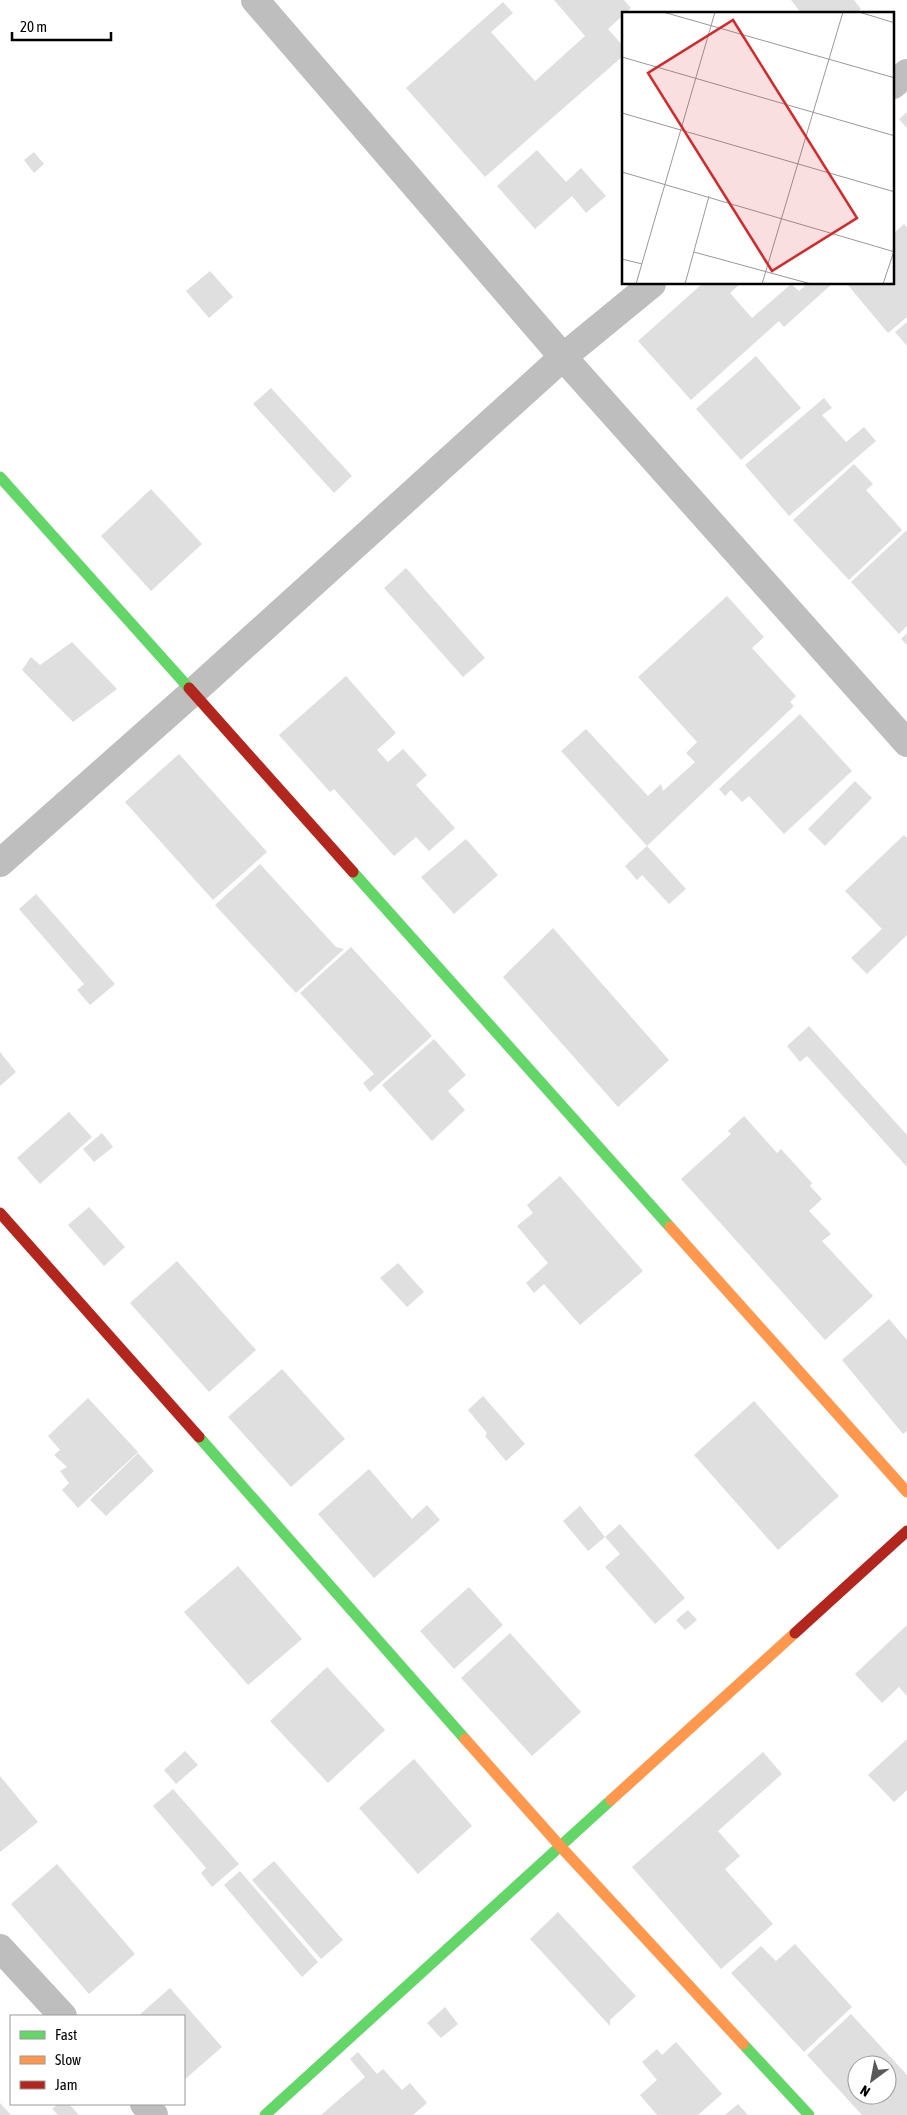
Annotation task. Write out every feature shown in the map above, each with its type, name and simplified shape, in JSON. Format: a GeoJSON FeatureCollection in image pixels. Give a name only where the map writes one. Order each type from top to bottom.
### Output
{"type":"FeatureCollection","features":[{"type":"Feature","properties":{"kind":"street"},"geometry":{"type":"LineString","coordinates":[[255,0],[563,357],[907,743]]}},
{"type":"Feature","properties":{"kind":"street"},"geometry":{"type":"LineString","coordinates":[[894,84],[907,73]]}},
{"type":"Feature","properties":{"kind":"street"},"geometry":{"type":"LineString","coordinates":[[0,863],[193,692],[563,357],[651,285]]}},
{"type":"Feature","properties":{"kind":"street"},"geometry":{"type":"LineString","coordinates":[[0,477],[907,1492]]}},
{"type":"Feature","properties":{"kind":"street"},"geometry":{"type":"LineString","coordinates":[[0,1213],[560,1846],[809,2115]]}},
{"type":"Feature","properties":{"kind":"street"},"geometry":{"type":"LineString","coordinates":[[265,2115],[907,1531]]}},
{"type":"Feature","properties":{"kind":"street"},"geometry":{"type":"LineString","coordinates":[[0,1948],[62,2015]]}},
{"type":"Feature","properties":{"kind":"street"},"geometry":{"type":"LineString","coordinates":[[145,2105],[154,2115]]}},
{"type":"Feature","properties":{"kind":"building"},"geometry":{"type":"Polygon","coordinates":[[[554,0],[624,0],[631,8],[627,12],[622,12],[622,16],[608,29],[622,45],[622,57],[485,177],[406,88],[503,2],[513,13],[491,32],[535,81],[585,36],[554,0]]]}},
{"type":"Feature","properties":{"kind":"building"},"geometry":{"type":"Polygon","coordinates":[[[791,0],[854,0],[861,9],[858,12],[800,12],[791,0]]]}},
{"type":"Feature","properties":{"kind":"building"},"geometry":{"type":"Polygon","coordinates":[[[907,112],[907,128],[899,119],[907,112]]]}},
{"type":"Feature","properties":{"kind":"building"},"geometry":{"type":"Polygon","coordinates":[[[537,150],[566,182],[581,168],[606,196],[586,213],[572,196],[535,229],[497,186],[537,150]]]}},
{"type":"Feature","properties":{"kind":"building"},"geometry":{"type":"Polygon","coordinates":[[[34,152],[44,164],[34,173],[24,160],[34,152]]]}},
{"type":"Feature","properties":{"kind":"building"},"geometry":{"type":"Polygon","coordinates":[[[904,224],[907,227],[907,317],[888,333],[848,285],[894,285],[894,233],[904,224]]]}},
{"type":"Feature","properties":{"kind":"building"},"geometry":{"type":"Polygon","coordinates":[[[210,271],[233,297],[209,318],[186,291],[210,271]]]}},
{"type":"Feature","properties":{"kind":"building"},"geometry":{"type":"Polygon","coordinates":[[[701,285],[739,285],[730,293],[752,318],[790,285],[799,291],[806,285],[831,285],[784,327],[779,321],[691,400],[638,341],[701,285]]]}},
{"type":"Feature","properties":{"kind":"building"},"geometry":{"type":"Polygon","coordinates":[[[907,322],[907,346],[895,332],[907,322]]]}},
{"type":"Feature","properties":{"kind":"building"},"geometry":{"type":"Polygon","coordinates":[[[756,356],[801,408],[741,460],[696,409],[756,356]]]}},
{"type":"Feature","properties":{"kind":"building"},"geometry":{"type":"Polygon","coordinates":[[[271,388],[352,476],[334,493],[253,404],[271,388]]]}},
{"type":"Feature","properties":{"kind":"building"},"geometry":{"type":"Polygon","coordinates":[[[824,398],[832,408],[822,415],[846,442],[864,427],[876,441],[789,516],[745,465],[824,398]]]}},
{"type":"Feature","properties":{"kind":"building"},"geometry":{"type":"Polygon","coordinates":[[[854,464],[873,484],[866,490],[902,530],[849,580],[793,520],[854,464]]]}},
{"type":"Feature","properties":{"kind":"building"},"geometry":{"type":"Polygon","coordinates":[[[151,489],[202,544],[151,591],[101,536],[151,489]]]}},
{"type":"Feature","properties":{"kind":"building"},"geometry":{"type":"Polygon","coordinates":[[[907,530],[907,626],[899,634],[851,582],[907,530]]]}},
{"type":"Feature","properties":{"kind":"building"},"geometry":{"type":"Polygon","coordinates":[[[406,568],[485,658],[463,677],[384,588],[406,568]]]}},
{"type":"Feature","properties":{"kind":"building"},"geometry":{"type":"Polygon","coordinates":[[[727,596],[764,637],[752,648],[796,696],[790,702],[794,706],[647,846],[561,751],[586,729],[648,796],[661,784],[663,791],[695,762],[686,753],[697,742],[638,677],[727,596]]]}},
{"type":"Feature","properties":{"kind":"building"},"geometry":{"type":"Polygon","coordinates":[[[907,633],[907,645],[901,639],[907,633]]]}},
{"type":"Feature","properties":{"kind":"building"},"geometry":{"type":"Polygon","coordinates":[[[72,642],[117,689],[73,722],[22,670],[31,657],[40,665],[72,642]]]}},
{"type":"Feature","properties":{"kind":"building"},"geometry":{"type":"Polygon","coordinates":[[[346,676],[396,733],[377,750],[388,762],[403,749],[427,775],[416,785],[455,828],[429,851],[416,837],[394,856],[334,789],[330,792],[279,735],[346,676]]]}},
{"type":"Feature","properties":{"kind":"building"},"geometry":{"type":"Polygon","coordinates":[[[800,714],[852,771],[784,834],[749,796],[742,802],[731,790],[725,796],[719,789],[800,714]]]}},
{"type":"Feature","properties":{"kind":"building"},"geometry":{"type":"Polygon","coordinates":[[[179,754],[267,852],[213,900],[125,802],[179,754]]]}},
{"type":"Feature","properties":{"kind":"building"},"geometry":{"type":"Polygon","coordinates":[[[855,781],[872,798],[825,846],[808,829],[855,781]]]}},
{"type":"Feature","properties":{"kind":"building"},"geometry":{"type":"Polygon","coordinates":[[[904,835],[907,838],[907,935],[867,974],[851,958],[882,929],[845,891],[904,835]]]}},
{"type":"Feature","properties":{"kind":"building"},"geometry":{"type":"Polygon","coordinates":[[[466,839],[498,875],[454,914],[421,877],[466,839]]]}},
{"type":"Feature","properties":{"kind":"building"},"geometry":{"type":"Polygon","coordinates":[[[647,846],[686,889],[669,904],[642,875],[637,880],[625,866],[647,846]]]}},
{"type":"Feature","properties":{"kind":"building"},"geometry":{"type":"Polygon","coordinates":[[[260,864],[336,947],[344,949],[296,993],[215,905],[260,864]]]}},
{"type":"Feature","properties":{"kind":"building"},"geometry":{"type":"Polygon","coordinates":[[[36,894],[115,984],[90,1005],[77,990],[84,984],[19,909],[36,894]]]}},
{"type":"Feature","properties":{"kind":"building"},"geometry":{"type":"Polygon","coordinates":[[[553,928],[669,1060],[618,1107],[503,977],[553,928]]]}},
{"type":"Feature","properties":{"kind":"building"},"geometry":{"type":"Polygon","coordinates":[[[351,947],[432,1036],[370,1092],[363,1083],[374,1074],[300,993],[351,947]]]}},
{"type":"Feature","properties":{"kind":"building"},"geometry":{"type":"Polygon","coordinates":[[[809,1026],[907,1135],[907,1167],[807,1056],[800,1062],[787,1046],[809,1026]]]}},
{"type":"Feature","properties":{"kind":"building"},"geometry":{"type":"Polygon","coordinates":[[[434,1039],[466,1075],[448,1091],[465,1110],[432,1141],[382,1085],[434,1039]]]}},
{"type":"Feature","properties":{"kind":"building"},"geometry":{"type":"Polygon","coordinates":[[[0,1052],[16,1072],[0,1086],[0,1052]]]}},
{"type":"Feature","properties":{"kind":"building"},"geometry":{"type":"Polygon","coordinates":[[[69,1112],[92,1137],[40,1184],[17,1158],[69,1112]]]}},
{"type":"Feature","properties":{"kind":"building"},"geometry":{"type":"Polygon","coordinates":[[[744,1116],[777,1153],[781,1149],[812,1183],[810,1186],[822,1199],[809,1211],[831,1234],[822,1241],[873,1296],[825,1340],[681,1179],[731,1134],[728,1131],[744,1116]]]}},
{"type":"Feature","properties":{"kind":"building"},"geometry":{"type":"Polygon","coordinates":[[[102,1133],[113,1147],[94,1162],[83,1149],[102,1133]]]}},
{"type":"Feature","properties":{"kind":"building"},"geometry":{"type":"Polygon","coordinates":[[[560,1176],[643,1271],[580,1325],[544,1284],[534,1293],[526,1283],[548,1263],[517,1226],[533,1213],[527,1205],[560,1176]]]}},
{"type":"Feature","properties":{"kind":"building"},"geometry":{"type":"Polygon","coordinates":[[[89,1207],[125,1247],[104,1266],[68,1225],[89,1207]]]}},
{"type":"Feature","properties":{"kind":"building"},"geometry":{"type":"Polygon","coordinates":[[[177,1261],[256,1350],[209,1392],[130,1303],[177,1261]]]}},
{"type":"Feature","properties":{"kind":"building"},"geometry":{"type":"Polygon","coordinates":[[[398,1263],[424,1292],[407,1307],[380,1278],[398,1263]]]}},
{"type":"Feature","properties":{"kind":"building"},"geometry":{"type":"Polygon","coordinates":[[[889,1319],[907,1340],[907,1431],[903,1434],[842,1360],[889,1319]]]}},
{"type":"Feature","properties":{"kind":"building"},"geometry":{"type":"Polygon","coordinates":[[[282,1369],[345,1439],[291,1487],[228,1417],[282,1369]]]}},
{"type":"Feature","properties":{"kind":"building"},"geometry":{"type":"Polygon","coordinates":[[[483,1396],[525,1444],[506,1461],[485,1436],[487,1433],[468,1410],[483,1396]]]}},
{"type":"Feature","properties":{"kind":"building"},"geometry":{"type":"Polygon","coordinates":[[[88,1398],[138,1452],[78,1508],[62,1490],[69,1483],[60,1471],[67,1467],[54,1455],[60,1450],[48,1436],[88,1398]]]}},
{"type":"Feature","properties":{"kind":"building"},"geometry":{"type":"Polygon","coordinates":[[[754,1401],[839,1496],[778,1550],[694,1455],[754,1401]]]}},
{"type":"Feature","properties":{"kind":"building"},"geometry":{"type":"Polygon","coordinates":[[[138,1453],[154,1471],[106,1516],[90,1500],[138,1453]]]}},
{"type":"Feature","properties":{"kind":"building"},"geometry":{"type":"Polygon","coordinates":[[[369,1469],[412,1519],[427,1505],[440,1520],[374,1578],[318,1514],[369,1469]]]}},
{"type":"Feature","properties":{"kind":"building"},"geometry":{"type":"Polygon","coordinates":[[[580,1506],[605,1537],[588,1551],[563,1521],[580,1506]]]}},
{"type":"Feature","properties":{"kind":"building"},"geometry":{"type":"Polygon","coordinates":[[[620,1524],[685,1598],[655,1624],[605,1567],[620,1554],[605,1537],[620,1524]]]}},
{"type":"Feature","properties":{"kind":"building"},"geometry":{"type":"Polygon","coordinates":[[[238,1566],[302,1639],[248,1685],[184,1612],[238,1566]]]}},
{"type":"Feature","properties":{"kind":"building"},"geometry":{"type":"Polygon","coordinates":[[[469,1587],[503,1625],[454,1669],[420,1631],[469,1587]]]}},
{"type":"Feature","properties":{"kind":"building"},"geometry":{"type":"Polygon","coordinates":[[[688,1610],[697,1620],[685,1630],[676,1620],[688,1610]]]}},
{"type":"Feature","properties":{"kind":"building"},"geometry":{"type":"Polygon","coordinates":[[[907,1625],[907,1696],[899,1687],[882,1703],[855,1674],[907,1625]]]}},
{"type":"Feature","properties":{"kind":"building"},"geometry":{"type":"Polygon","coordinates":[[[510,1633],[581,1712],[532,1756],[461,1678],[510,1633]]]}},
{"type":"Feature","properties":{"kind":"building"},"geometry":{"type":"Polygon","coordinates":[[[327,1667],[385,1730],[328,1783],[270,1721],[327,1667]]]}},
{"type":"Feature","properties":{"kind":"building"},"geometry":{"type":"Polygon","coordinates":[[[907,1739],[907,1790],[894,1802],[868,1775],[907,1739]]]}},
{"type":"Feature","properties":{"kind":"building"},"geometry":{"type":"Polygon","coordinates":[[[185,1751],[198,1765],[176,1784],[164,1770],[185,1751]]]}},
{"type":"Feature","properties":{"kind":"building"},"geometry":{"type":"Polygon","coordinates":[[[763,1752],[782,1774],[718,1831],[740,1856],[725,1869],[773,1924],[721,1969],[632,1867],[763,1752]]]}},
{"type":"Feature","properties":{"kind":"building"},"geometry":{"type":"Polygon","coordinates":[[[414,1759],[472,1826],[418,1874],[359,1808],[414,1759]]]}},
{"type":"Feature","properties":{"kind":"building"},"geometry":{"type":"Polygon","coordinates":[[[0,1776],[38,1822],[0,1852],[0,1776]]]}},
{"type":"Feature","properties":{"kind":"building"},"geometry":{"type":"Polygon","coordinates":[[[173,1789],[239,1864],[212,1887],[201,1873],[206,1868],[153,1806],[173,1789]]]}},
{"type":"Feature","properties":{"kind":"building"},"geometry":{"type":"Polygon","coordinates":[[[274,1861],[343,1940],[321,1959],[252,1880],[274,1861]]]}},
{"type":"Feature","properties":{"kind":"building"},"geometry":{"type":"Polygon","coordinates":[[[57,1864],[135,1954],[89,1994],[11,1904],[57,1864]]]}},
{"type":"Feature","properties":{"kind":"building"},"geometry":{"type":"Polygon","coordinates":[[[240,1871],[318,1962],[302,1977],[224,1885],[240,1871]]]}},
{"type":"Feature","properties":{"kind":"building"},"geometry":{"type":"Polygon","coordinates":[[[558,1912],[636,1996],[610,2020],[610,2026],[530,1939],[558,1912]]]}},
{"type":"Feature","properties":{"kind":"building"},"geometry":{"type":"Polygon","coordinates":[[[795,1944],[852,2007],[804,2052],[731,1973],[761,1946],[776,1961],[795,1944]]]}},
{"type":"Feature","properties":{"kind":"building"},"geometry":{"type":"Polygon","coordinates":[[[170,1988],[222,2047],[185,2079],[185,2015],[139,2015],[170,1988]]]}},
{"type":"Feature","properties":{"kind":"building"},"geometry":{"type":"Polygon","coordinates":[[[445,2007],[458,2024],[441,2038],[427,2023],[445,2007]]]}},
{"type":"Feature","properties":{"kind":"building"},"geometry":{"type":"Polygon","coordinates":[[[851,2014],[889,2055],[847,2055],[847,2099],[807,2055],[851,2014]]]}},
{"type":"Feature","properties":{"kind":"building"},"geometry":{"type":"Polygon","coordinates":[[[676,2042],[722,2094],[698,2115],[657,2115],[640,2095],[657,2080],[642,2062],[657,2049],[662,2055],[676,2042]]]}},
{"type":"Feature","properties":{"kind":"building"},"geometry":{"type":"Polygon","coordinates":[[[358,2052],[377,2074],[383,2069],[402,2090],[410,2083],[427,2103],[413,2115],[321,2115],[365,2077],[350,2059],[358,2052]]]}},
{"type":"Feature","properties":{"kind":"building"},"geometry":{"type":"Polygon","coordinates":[[[897,2064],[907,2075],[907,2115],[862,2115],[853,2105],[897,2105],[897,2064]]]}},
{"type":"Feature","properties":{"kind":"building"},"geometry":{"type":"Polygon","coordinates":[[[0,2103],[11,2115],[0,2115],[0,2103]]]}},
{"type":"Feature","properties":{"kind":"building"},"geometry":{"type":"Polygon","coordinates":[[[738,2104],[748,2115],[725,2115],[738,2104]]]}},
{"type":"Feature","properties":{"kind":"building"},"geometry":{"type":"Polygon","coordinates":[[[57,2105],[70,2105],[79,2115],[58,2115],[52,2109],[57,2105]]]}},
{"type":"Feature","properties":{"kind":"traffic: fast"},"geometry":{"type":"LineString","coordinates":[[0,477],[189,688]]}},
{"type":"Feature","properties":{"kind":"traffic: fast"},"geometry":{"type":"LineString","coordinates":[[353,872],[670,1227]]}},
{"type":"Feature","properties":{"kind":"traffic: fast"},"geometry":{"type":"LineString","coordinates":[[199,1437],[465,1739]]}},
{"type":"Feature","properties":{"kind":"traffic: fast"},"geometry":{"type":"LineString","coordinates":[[265,2115],[611,1800]]}},
{"type":"Feature","properties":{"kind":"traffic: fast"},"geometry":{"type":"LineString","coordinates":[[743,2044],[809,2115]]}},
{"type":"Feature","properties":{"kind":"traffic: slow"},"geometry":{"type":"LineString","coordinates":[[670,1227],[907,1492]]}},
{"type":"Feature","properties":{"kind":"traffic: slow"},"geometry":{"type":"LineString","coordinates":[[611,1800],[795,1633]]}},
{"type":"Feature","properties":{"kind":"traffic: slow"},"geometry":{"type":"LineString","coordinates":[[465,1739],[560,1846],[743,2044]]}},
{"type":"Feature","properties":{"kind":"traffic: jam"},"geometry":{"type":"LineString","coordinates":[[189,688],[353,872]]}},
{"type":"Feature","properties":{"kind":"traffic: jam"},"geometry":{"type":"LineString","coordinates":[[0,1213],[199,1437]]}},
{"type":"Feature","properties":{"kind":"traffic: jam"},"geometry":{"type":"LineString","coordinates":[[795,1633],[907,1531]]}}]}
